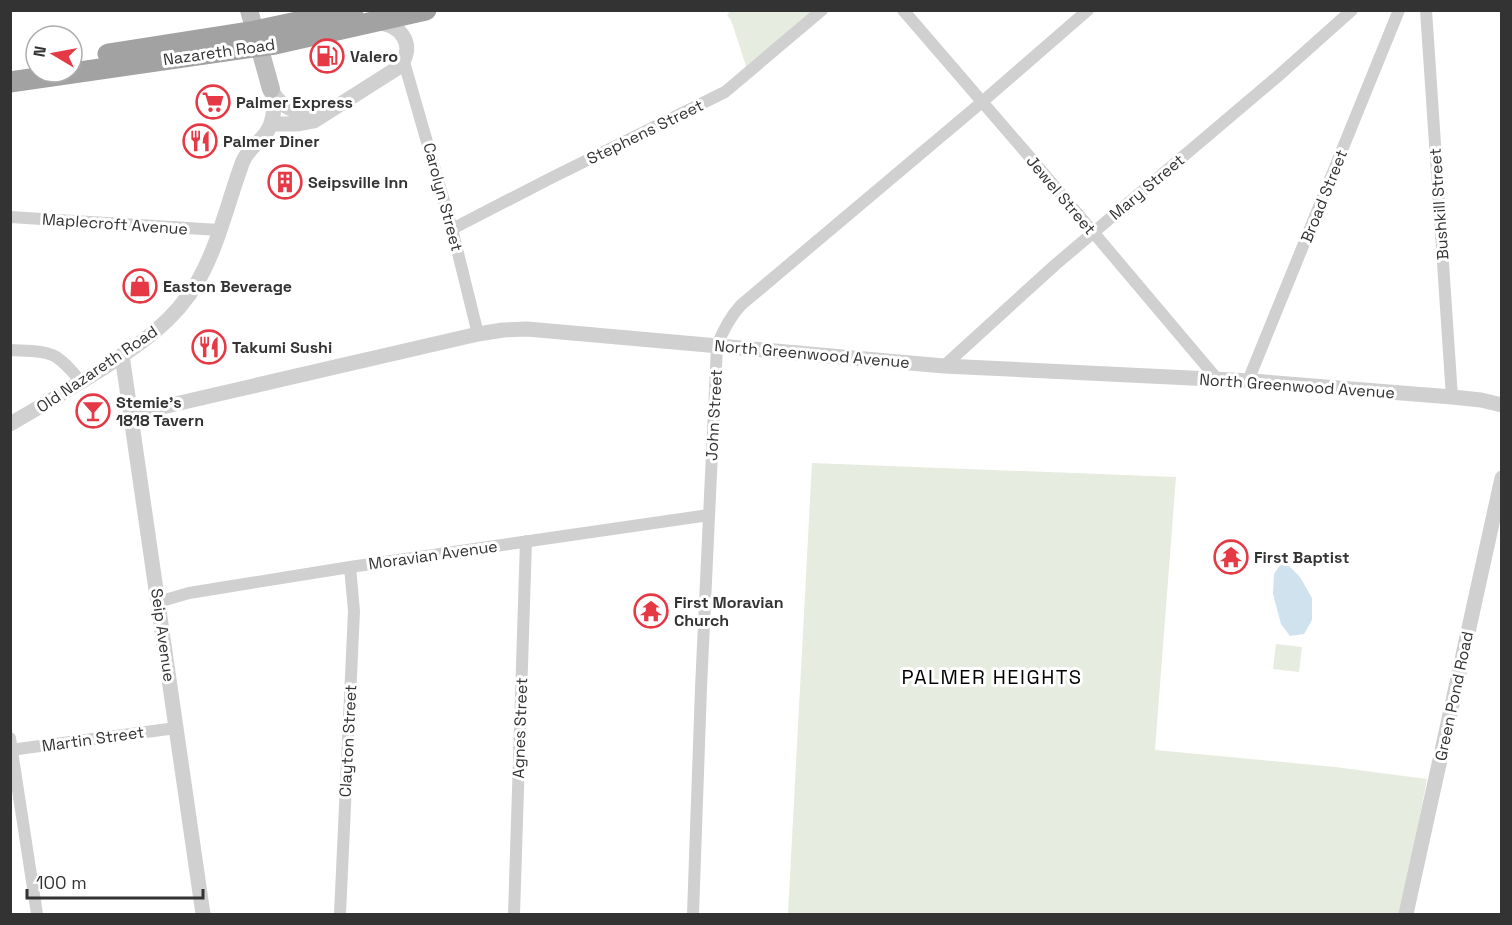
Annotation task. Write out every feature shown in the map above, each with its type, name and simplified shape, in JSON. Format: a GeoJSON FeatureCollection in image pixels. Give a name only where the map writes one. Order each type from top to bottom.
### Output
{"type":"FeatureCollection","features":[{"type":"Feature","properties":{"kind":"highway","name":"Nazareth Road"},"geometry":{"type":"LineString","coordinates":[[10,82],[257,39],[353,10]]}},
{"type":"Feature","properties":{"kind":"highway","name":"Nazareth Road"},"geometry":{"type":"LineString","coordinates":[[84,59],[257,39],[292,41],[426,10]]}},
{"type":"Feature","properties":{"kind":"main road"},"geometry":{"type":"LineString","coordinates":[[249,10],[271,89]]}},
{"type":"Feature","properties":{"kind":"street","name":"Stephens Street"},"geometry":{"type":"LineString","coordinates":[[452,229],[724,92],[822,10]]}},
{"type":"Feature","properties":{"kind":"street","name":"Jewel Street"},"geometry":{"type":"LineString","coordinates":[[903,10],[1218,380]]}},
{"type":"Feature","properties":{"kind":"street","name":"John Street"},"geometry":{"type":"LineString","coordinates":[[693,915],[717,346],[726,324],[741,304],[1088,10]]}},
{"type":"Feature","properties":{"kind":"street","name":"Mary Street"},"geometry":{"type":"LineString","coordinates":[[944,366],[1055,265],[1278,77],[1352,10]]}},
{"type":"Feature","properties":{"kind":"street","name":"Broad Street"},"geometry":{"type":"LineString","coordinates":[[1248,381],[1399,10]]}},
{"type":"Feature","properties":{"kind":"street","name":"Bushkill Street"},"geometry":{"type":"LineString","coordinates":[[1426,10],[1452,397]]}},
{"type":"Feature","properties":{"kind":"street"},"geometry":{"type":"LineString","coordinates":[[271,89],[274,106],[271,124],[307,123],[314,121],[399,68],[404,62],[406,48],[402,34],[390,25],[373,23]]}},
{"type":"Feature","properties":{"kind":"street","name":"Carolyn Street"},"geometry":{"type":"LineString","coordinates":[[404,62],[452,229],[478,334]]}},
{"type":"Feature","properties":{"kind":"street"},"geometry":{"type":"LineString","coordinates":[[271,89],[282,104],[295,111],[312,114],[329,112]]}},
{"type":"Feature","properties":{"kind":"street","name":"Old Nazareth Road"},"geometry":{"type":"LineString","coordinates":[[10,424],[122,356],[153,334],[183,303],[206,267],[247,153],[264,136],[271,124]]}},
{"type":"Feature","properties":{"kind":"street","name":"Maplecroft Avenue"},"geometry":{"type":"LineString","coordinates":[[10,217],[219,230]]}},
{"type":"Feature","properties":{"kind":"street","name":"North Greenwood Avenue"},"geometry":{"type":"LineString","coordinates":[[132,414],[478,334],[527,329],[944,366],[1248,381],[1452,397],[1502,405]]}},
{"type":"Feature","properties":{"kind":"street"},"geometry":{"type":"LineString","coordinates":[[10,350],[45,351],[64,362],[81,382]]}},
{"type":"Feature","properties":{"kind":"street","name":"Seip Avenue"},"geometry":{"type":"LineString","coordinates":[[122,356],[203,915]]}},
{"type":"Feature","properties":{"kind":"street","name":"Green Pond Road"},"geometry":{"type":"LineString","coordinates":[[1406,915],[1502,478]]}},
{"type":"Feature","properties":{"kind":"street","name":"Moravian Avenue"},"geometry":{"type":"LineString","coordinates":[[158,602],[189,593],[350,567],[709,515]]}},
{"type":"Feature","properties":{"kind":"street","name":"Agnes Street"},"geometry":{"type":"LineString","coordinates":[[514,915],[526,541]]}},
{"type":"Feature","properties":{"kind":"street","name":"Clayton Street"},"geometry":{"type":"LineString","coordinates":[[340,915],[354,611],[350,567]]}},
{"type":"Feature","properties":{"kind":"street","name":"Martin Street"},"geometry":{"type":"LineString","coordinates":[[11,746],[176,728]]}},
{"type":"Feature","properties":{"kind":"street"},"geometry":{"type":"LineString","coordinates":[[11,746],[37,915]]}},
{"type":"Feature","properties":{"kind":"shaded area"},"geometry":{"type":"Polygon","coordinates":[[[728,11],[822,11],[748,72],[731,20],[727,15],[728,11]]]}},
{"type":"Feature","properties":{"kind":"shaded area"},"geometry":{"type":"Polygon","coordinates":[[[812,463],[1176,477],[1155,750],[1335,767],[1427,779],[1401,914],[788,914],[812,463]]]}},
{"type":"Feature","properties":{"kind":"shaded area"},"geometry":{"type":"Polygon","coordinates":[[[1276,644],[1302,647],[1299,672],[1273,669],[1276,644]]]}},
{"type":"Feature","properties":{"kind":"water"},"geometry":{"type":"Polygon","coordinates":[[[1283,560],[1300,577],[1312,598],[1312,620],[1304,634],[1290,636],[1281,624],[1273,594],[1274,574],[1283,560]]]}},
{"type":"Feature","properties":{"kind":"place","name":"Valero"},"geometry":{"type":"Point","coordinates":[327,56]}},
{"type":"Feature","properties":{"kind":"place","name":"Palmer Express"},"geometry":{"type":"Point","coordinates":[213,102]}},
{"type":"Feature","properties":{"kind":"place","name":"Palmer Diner"},"geometry":{"type":"Point","coordinates":[200,141]}},
{"type":"Feature","properties":{"kind":"place","name":"Seipsville Inn"},"geometry":{"type":"Point","coordinates":[285,182]}},
{"type":"Feature","properties":{"kind":"place","name":"Easton Beverage"},"geometry":{"type":"Point","coordinates":[140,286]}},
{"type":"Feature","properties":{"kind":"place","name":"Takumi Sushi"},"geometry":{"type":"Point","coordinates":[209,347]}},
{"type":"Feature","properties":{"kind":"place","name":"Stemie's 1818 Tavern"},"geometry":{"type":"Point","coordinates":[93,411]}},
{"type":"Feature","properties":{"kind":"place","name":"First Baptist"},"geometry":{"type":"Point","coordinates":[1231,557]}},
{"type":"Feature","properties":{"kind":"place","name":"First Moravian Church"},"geometry":{"type":"Point","coordinates":[651,611]}},
{"type":"Feature","properties":{"kind":"district","name":"PALMER HEIGHTS"},"geometry":{"type":"Point","coordinates":[992,677]}}]}
